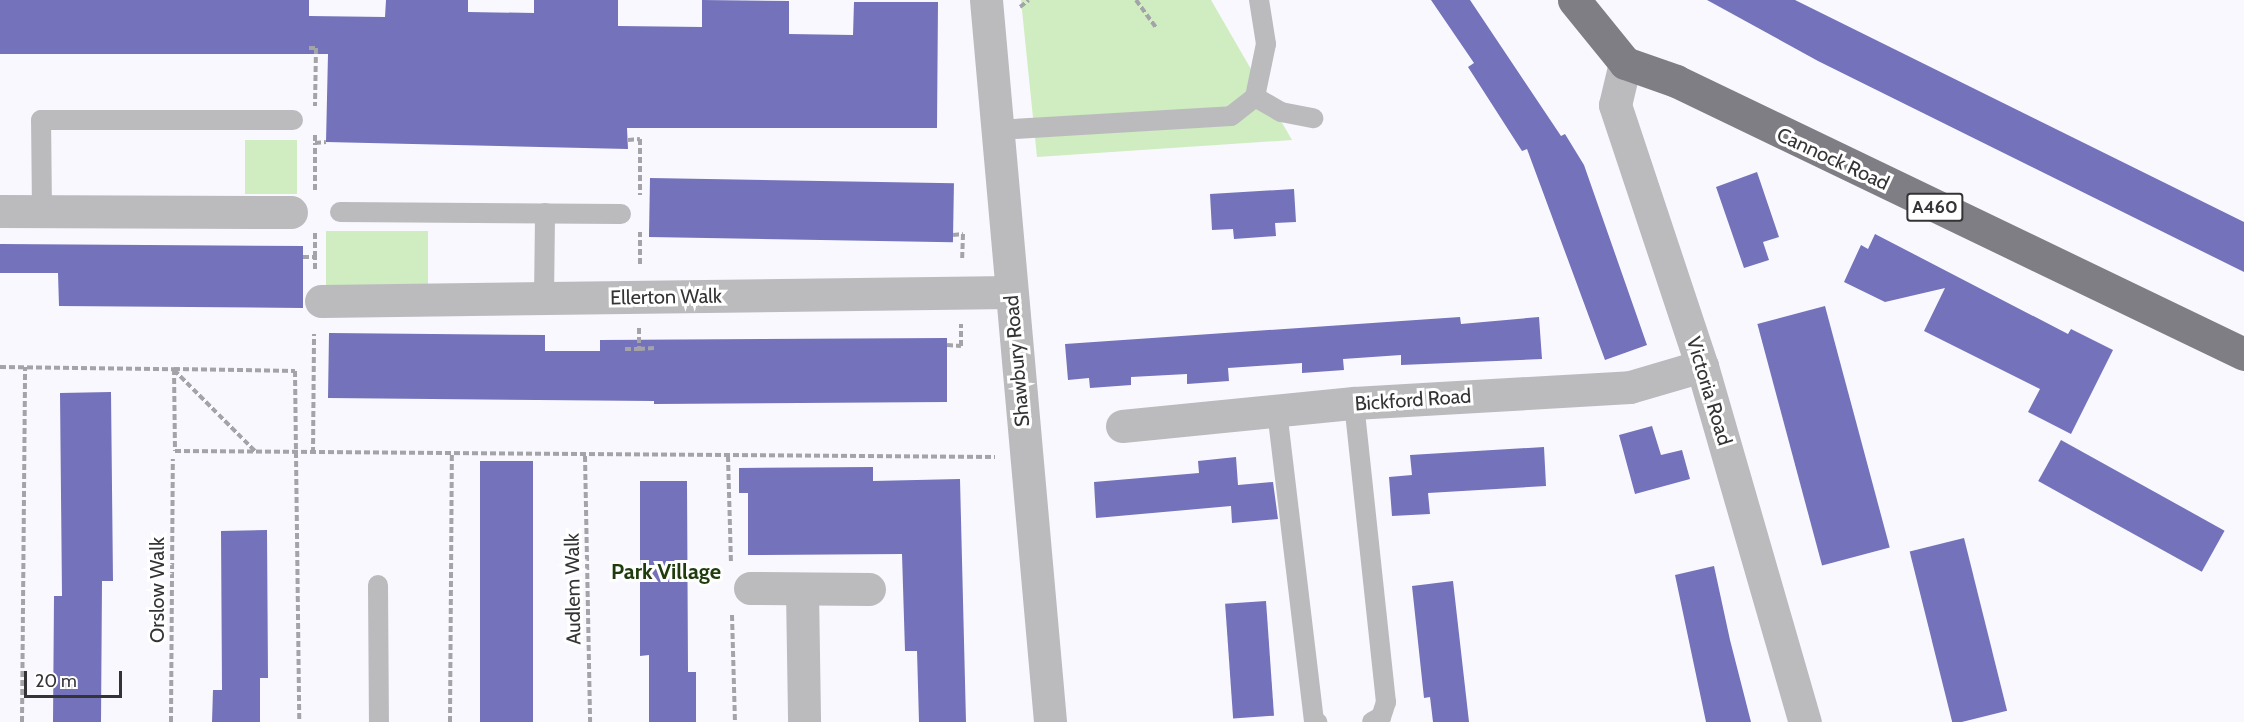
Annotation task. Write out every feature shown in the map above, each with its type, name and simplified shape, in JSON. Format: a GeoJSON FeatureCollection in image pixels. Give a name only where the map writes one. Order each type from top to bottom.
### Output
{"type":"FeatureCollection","features":[{"type":"Feature","properties":{"kind":"highway"},"geometry":{"type":"LineString","coordinates":[[1574,0],[1625,63]]}},
{"type":"Feature","properties":{"kind":"highway","name":"Cannock Road"},"geometry":{"type":"LineString","coordinates":[[1625,63],[1676,81],[2244,354]]}},
{"type":"Feature","properties":{"kind":"street","name":"Shawbury Road"},"geometry":{"type":"LineString","coordinates":[[986,0],[1010,292],[1050,722]]}},
{"type":"Feature","properties":{"kind":"street","name":"Victoria Road"},"geometry":{"type":"LineString","coordinates":[[1625,63],[1615,105],[1702,366],[1805,722]]}},
{"type":"Feature","properties":{"kind":"street"},"geometry":{"type":"LineString","coordinates":[[0,211],[291,212]]}},
{"type":"Feature","properties":{"kind":"street","name":"Ellerton Walk"},"geometry":{"type":"LineString","coordinates":[[317,301],[1010,292]]}},
{"type":"Feature","properties":{"kind":"street","name":"Bickford Road"},"geometry":{"type":"LineString","coordinates":[[1122,426],[1354,403],[1630,387],[1702,366]]}},
{"type":"Feature","properties":{"kind":"street"},"geometry":{"type":"LineString","coordinates":[[750,588],[868,589]]}},
{"type":"Feature","properties":{"kind":"street"},"geometry":{"type":"LineString","coordinates":[[802,590],[804,722]]}},
{"type":"Feature","properties":{"kind":"lane"},"geometry":{"type":"LineString","coordinates":[[997,130],[1231,116],[1254,97],[1266,44],[1259,0]]}},
{"type":"Feature","properties":{"kind":"lane"},"geometry":{"type":"LineString","coordinates":[[1254,97],[1281,112],[1313,118]]}},
{"type":"Feature","properties":{"kind":"lane"},"geometry":{"type":"LineString","coordinates":[[42,211],[41,120],[292,120]]}},
{"type":"Feature","properties":{"kind":"lane"},"geometry":{"type":"LineString","coordinates":[[340,212],[634,213]]}},
{"type":"Feature","properties":{"kind":"lane"},"geometry":{"type":"LineString","coordinates":[[544,298],[545,213]]}},
{"type":"Feature","properties":{"kind":"lane"},"geometry":{"type":"LineString","coordinates":[[1354,403],[1386,702],[1381,717],[1372,722]]}},
{"type":"Feature","properties":{"kind":"lane"},"geometry":{"type":"LineString","coordinates":[[1276,411],[1314,720],[1317,722]]}},
{"type":"Feature","properties":{"kind":"lane"},"geometry":{"type":"LineString","coordinates":[[378,585],[379,722]]}},
{"type":"Feature","properties":{"kind":"path"},"geometry":{"type":"LineString","coordinates":[[1136,0],[1156,28]]}},
{"type":"Feature","properties":{"kind":"path"},"geometry":{"type":"LineString","coordinates":[[309,48],[316,48],[315,119]]}},
{"type":"Feature","properties":{"kind":"path"},"geometry":{"type":"LineString","coordinates":[[315,131],[315,143],[326,142]]}},
{"type":"Feature","properties":{"kind":"path"},"geometry":{"type":"LineString","coordinates":[[628,140],[640,139],[634,213],[640,266]]}},
{"type":"Feature","properties":{"kind":"path"},"geometry":{"type":"LineString","coordinates":[[314,453],[317,301],[315,257]]}},
{"type":"Feature","properties":{"kind":"path"},"geometry":{"type":"LineString","coordinates":[[639,325],[639,349]]}},
{"type":"Feature","properties":{"kind":"path"},"geometry":{"type":"LineString","coordinates":[[625,348],[654,348]]}},
{"type":"Feature","properties":{"kind":"path"},"geometry":{"type":"LineString","coordinates":[[0,367],[295,371],[299,722]]}},
{"type":"Feature","properties":{"kind":"path"},"geometry":{"type":"LineString","coordinates":[[22,722],[25,367]]}},
{"type":"Feature","properties":{"kind":"path"},"geometry":{"type":"LineString","coordinates":[[174,369],[175,451],[585,456],[1026,457]]}},
{"type":"Feature","properties":{"kind":"path"},"geometry":{"type":"LineString","coordinates":[[174,369],[257,452]]}},
{"type":"Feature","properties":{"kind":"path"},"geometry":{"type":"LineString","coordinates":[[450,722],[452,455]]}},
{"type":"Feature","properties":{"kind":"path","name":"Audlem Walk"},"geometry":{"type":"LineString","coordinates":[[585,456],[590,722]]}},
{"type":"Feature","properties":{"kind":"path","name":"Orslow Walk"},"geometry":{"type":"LineString","coordinates":[[171,722],[173,459]]}},
{"type":"Feature","properties":{"kind":"green space"},"geometry":{"type":"Polygon","coordinates":[[[1021,0],[1211,0],[1292,140],[1037,157],[1021,0]]]}},
{"type":"Feature","properties":{"kind":"green space"},"geometry":{"type":"Polygon","coordinates":[[[245,140],[297,140],[297,194],[245,194],[245,140]]]}},
{"type":"Feature","properties":{"kind":"green space"},"geometry":{"type":"Polygon","coordinates":[[[326,231],[428,231],[428,285],[326,285],[326,231]]]}},
{"type":"Feature","properties":{"kind":"building"},"geometry":{"type":"Polygon","coordinates":[[[0,0],[309,0],[309,16],[385,17],[386,0],[468,0],[468,12],[534,13],[534,0],[618,0],[618,26],[702,27],[702,0],[789,1],[789,34],[853,35],[854,2],[938,2],[937,128],[627,128],[628,149],[326,142],[328,54],[0,54],[0,0]]]}},
{"type":"Feature","properties":{"kind":"building"},"geometry":{"type":"Polygon","coordinates":[[[1431,0],[1470,0],[1561,136],[1565,134],[1584,165],[1647,345],[1605,360],[1527,149],[1522,151],[1468,67],[1474,63],[1431,0]]]}},
{"type":"Feature","properties":{"kind":"building"},"geometry":{"type":"Polygon","coordinates":[[[1707,0],[1795,0],[2244,222],[2244,272],[1818,61],[1707,0]]]}},
{"type":"Feature","properties":{"kind":"building"},"geometry":{"type":"Polygon","coordinates":[[[1757,172],[1779,237],[1763,242],[1769,260],[1744,268],[1716,187],[1757,172]]]}},
{"type":"Feature","properties":{"kind":"building"},"geometry":{"type":"Polygon","coordinates":[[[650,178],[954,183],[953,242],[649,237],[650,178]]]}},
{"type":"Feature","properties":{"kind":"building"},"geometry":{"type":"Polygon","coordinates":[[[1294,189],[1296,222],[1275,223],[1276,236],[1234,239],[1233,229],[1212,230],[1210,194],[1294,189]]]}},
{"type":"Feature","properties":{"kind":"building"},"geometry":{"type":"Polygon","coordinates":[[[1875,234],[2068,334],[2071,329],[2113,350],[2071,434],[2028,412],[2040,389],[1924,331],[1945,288],[1885,302],[1844,282],[1861,245],[1868,249],[1875,234]]]}},
{"type":"Feature","properties":{"kind":"building"},"geometry":{"type":"Polygon","coordinates":[[[0,244],[303,246],[303,308],[59,306],[58,273],[0,273],[0,244]]]}},
{"type":"Feature","properties":{"kind":"building"},"geometry":{"type":"Polygon","coordinates":[[[1825,306],[1890,547],[1822,566],[1757,324],[1825,306]]]}},
{"type":"Feature","properties":{"kind":"building"},"geometry":{"type":"Polygon","coordinates":[[[1460,317],[1461,324],[1539,317],[1542,359],[1401,365],[1401,355],[1343,359],[1344,370],[1302,373],[1302,363],[1228,368],[1229,381],[1187,384],[1187,374],[1131,377],[1131,385],[1090,388],[1089,378],[1068,380],[1065,344],[1460,317]]]}},
{"type":"Feature","properties":{"kind":"building"},"geometry":{"type":"Polygon","coordinates":[[[329,333],[545,335],[545,351],[600,351],[600,340],[947,338],[947,402],[654,404],[654,401],[328,398],[329,333]]]}},
{"type":"Feature","properties":{"kind":"building"},"geometry":{"type":"Polygon","coordinates":[[[111,392],[113,581],[102,581],[101,722],[53,722],[54,596],[62,596],[60,393],[111,392]]]}},
{"type":"Feature","properties":{"kind":"building"},"geometry":{"type":"Polygon","coordinates":[[[1652,426],[1661,455],[1682,450],[1690,479],[1635,494],[1619,435],[1652,426]]]}},
{"type":"Feature","properties":{"kind":"building"},"geometry":{"type":"Polygon","coordinates":[[[2061,440],[2225,531],[2202,572],[2038,481],[2061,440]]]}},
{"type":"Feature","properties":{"kind":"building"},"geometry":{"type":"Polygon","coordinates":[[[1544,447],[1546,486],[1428,493],[1430,514],[1392,516],[1389,477],[1412,475],[1410,455],[1544,447]]]}},
{"type":"Feature","properties":{"kind":"building"},"geometry":{"type":"Polygon","coordinates":[[[1236,457],[1238,485],[1273,482],[1278,519],[1232,523],[1231,506],[1096,518],[1094,482],[1199,473],[1198,461],[1236,457]]]}},
{"type":"Feature","properties":{"kind":"building"},"geometry":{"type":"Polygon","coordinates":[[[480,461],[533,461],[533,722],[480,722],[480,461]]]}},
{"type":"Feature","properties":{"kind":"building"},"geometry":{"type":"Polygon","coordinates":[[[873,467],[873,481],[960,479],[966,722],[919,722],[917,651],[905,651],[902,554],[748,555],[748,493],[739,493],[739,468],[873,467]]]}},
{"type":"Feature","properties":{"kind":"building"},"geometry":{"type":"Polygon","coordinates":[[[640,481],[687,481],[688,672],[696,672],[696,722],[649,722],[649,655],[640,656],[640,481]]]}},
{"type":"Feature","properties":{"kind":"building"},"geometry":{"type":"Polygon","coordinates":[[[267,530],[268,678],[260,678],[260,722],[212,722],[213,690],[222,690],[221,531],[267,530]]]}},
{"type":"Feature","properties":{"kind":"building"},"geometry":{"type":"Polygon","coordinates":[[[1964,538],[2007,711],[1962,722],[1952,722],[1910,552],[1964,538]]]}},
{"type":"Feature","properties":{"kind":"building"},"geometry":{"type":"Polygon","coordinates":[[[1714,566],[1751,722],[1706,722],[1675,575],[1714,566]]]}},
{"type":"Feature","properties":{"kind":"building"},"geometry":{"type":"Polygon","coordinates":[[[1453,581],[1469,722],[1433,722],[1430,697],[1424,698],[1412,586],[1453,581]]]}},
{"type":"Feature","properties":{"kind":"building"},"geometry":{"type":"Polygon","coordinates":[[[1266,601],[1274,716],[1233,719],[1225,604],[1266,601]]]}},
{"type":"Feature","properties":{"kind":"district","name":"Park Village"},"geometry":{"type":"Point","coordinates":[666,572]}}]}
